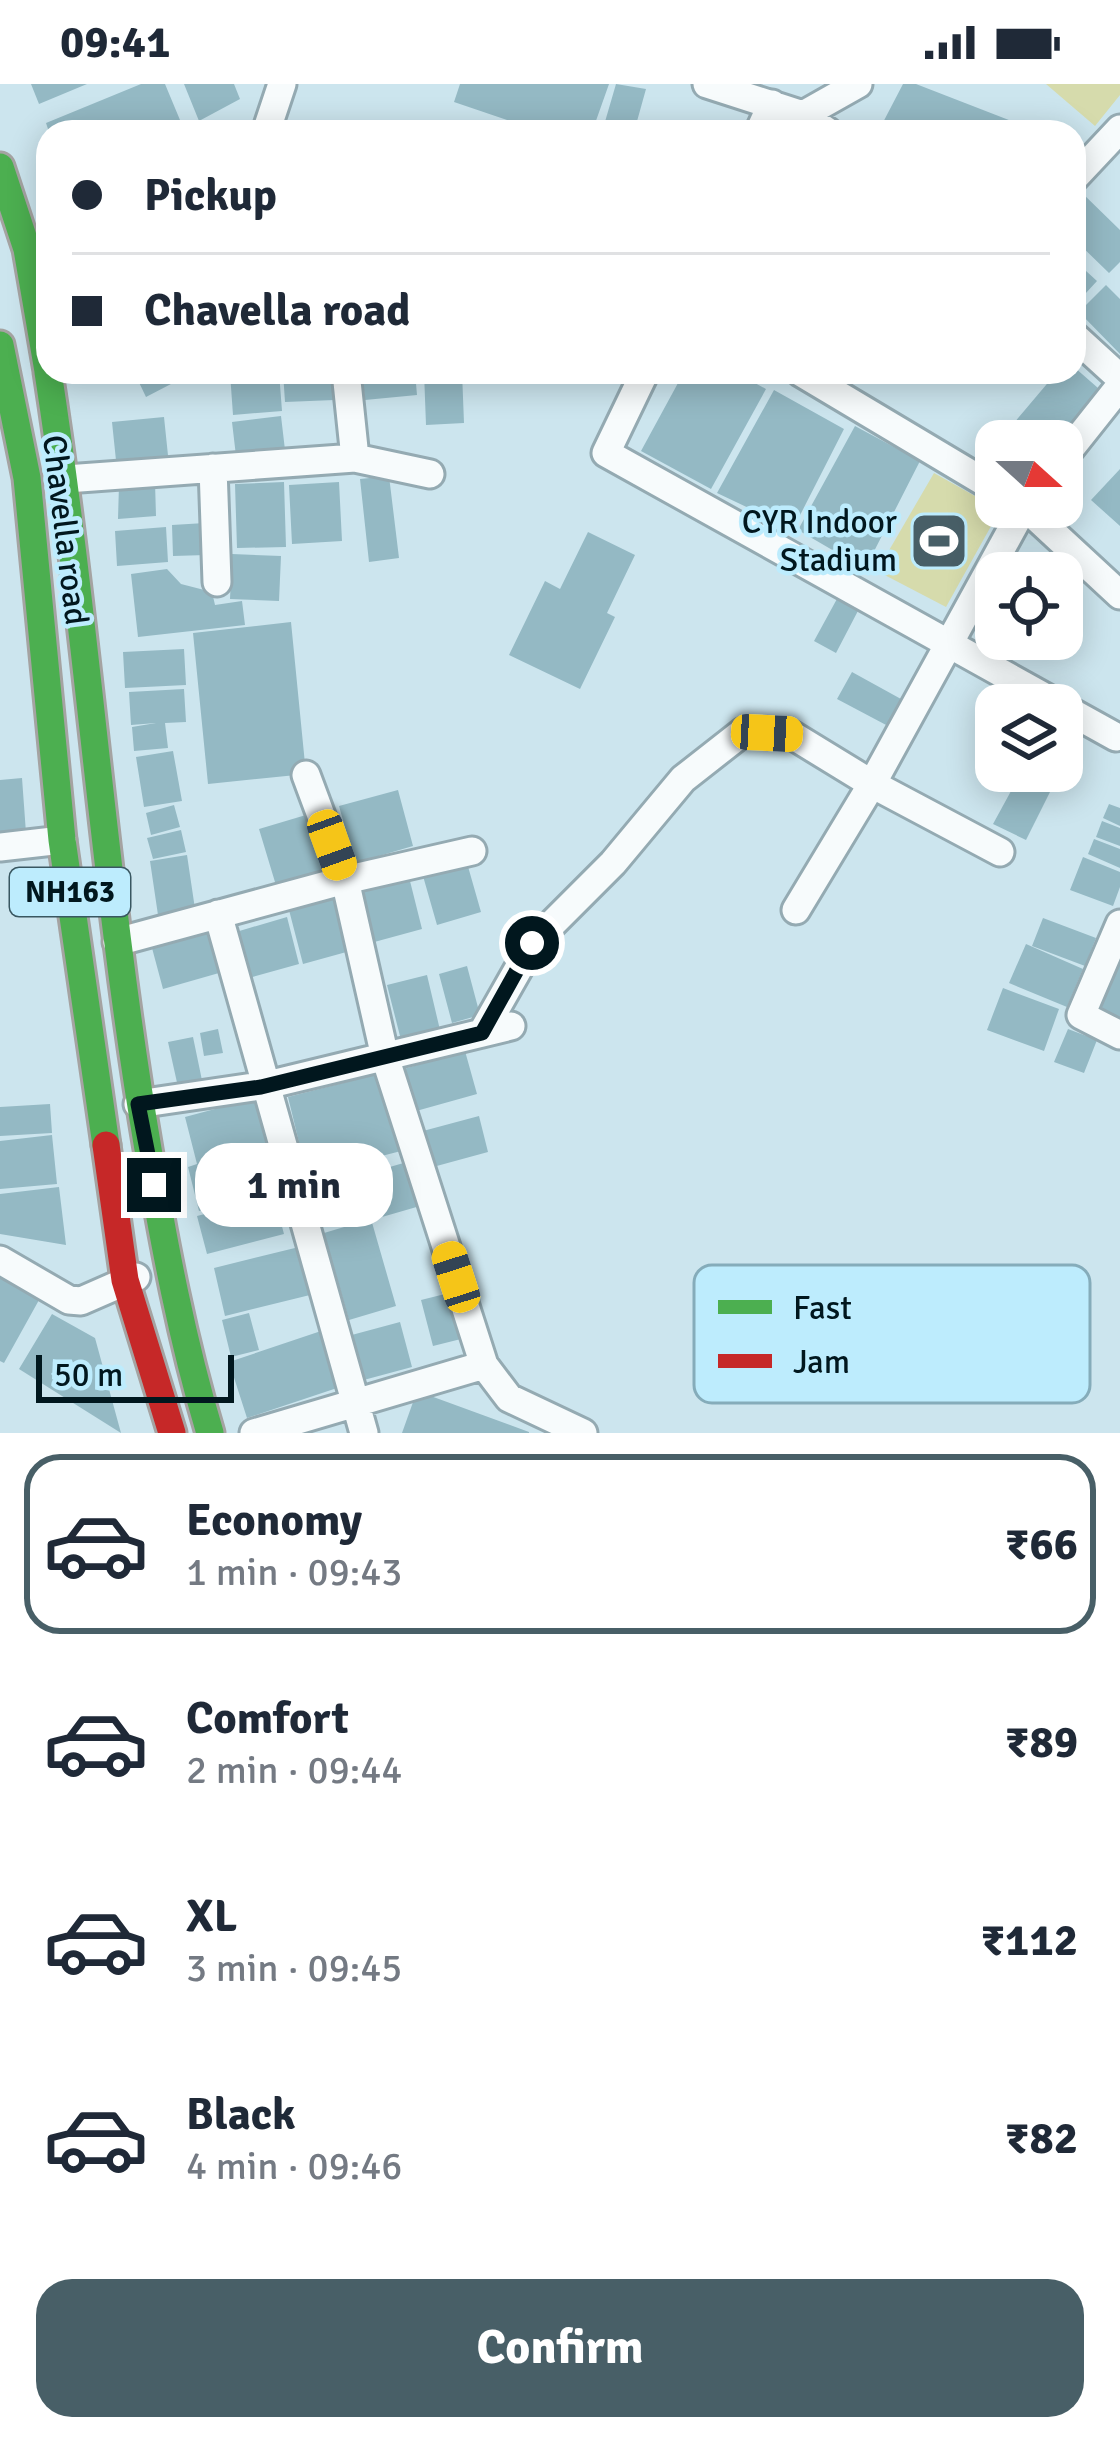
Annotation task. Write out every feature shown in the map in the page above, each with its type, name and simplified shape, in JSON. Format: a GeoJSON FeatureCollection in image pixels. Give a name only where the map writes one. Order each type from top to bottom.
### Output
{"type":"FeatureCollection","features":[{"type":"Feature","properties":{"kind":"highway","name":"Chavella road"},"geometry":{"type":"LineString","coordinates":[[0,166],[36,240]]}},
{"type":"Feature","properties":{"kind":"highway","name":"Chavella road"},"geometry":{"type":"LineString","coordinates":[[0,345],[27,478],[62,840],[125,1280],[172,1433]]}},
{"type":"Feature","properties":{"kind":"highway","name":"Chavella road"},"geometry":{"type":"LineString","coordinates":[[50,384],[67,479],[138,1104],[194,1385],[210,1433]]}},
{"type":"Feature","properties":{"kind":"street"},"geometry":{"type":"LineString","coordinates":[[270,120],[283,84]]}},
{"type":"Feature","properties":{"kind":"street"},"geometry":{"type":"LineString","coordinates":[[707,84],[810,120]]}},
{"type":"Feature","properties":{"kind":"street"},"geometry":{"type":"LineString","coordinates":[[803,115],[858,84]]}},
{"type":"Feature","properties":{"kind":"street"},"geometry":{"type":"LineString","coordinates":[[765,120],[772,104]]}},
{"type":"Feature","properties":{"kind":"street"},"geometry":{"type":"LineString","coordinates":[[1086,165],[1120,129]]}},
{"type":"Feature","properties":{"kind":"street"},"geometry":{"type":"LineString","coordinates":[[1083,431],[1120,382],[1086,348]]}},
{"type":"Feature","properties":{"kind":"street"},"geometry":{"type":"LineString","coordinates":[[347,384],[355,458]]}},
{"type":"Feature","properties":{"kind":"street"},"geometry":{"type":"LineString","coordinates":[[639,384],[606,453],[1022,684]]}},
{"type":"Feature","properties":{"kind":"street"},"geometry":{"type":"LineString","coordinates":[[820,384],[975,476]]}},
{"type":"Feature","properties":{"kind":"street"},"geometry":{"type":"LineString","coordinates":[[67,479],[355,458],[430,473]]}},
{"type":"Feature","properties":{"kind":"street"},"geometry":{"type":"LineString","coordinates":[[213,468],[217,582]]}},
{"type":"Feature","properties":{"kind":"street"},"geometry":{"type":"LineString","coordinates":[[796,910],[872,784],[1012,528]]}},
{"type":"Feature","properties":{"kind":"street"},"geometry":{"type":"LineString","coordinates":[[1047,528],[1120,595]]}},
{"type":"Feature","properties":{"kind":"street"},"geometry":{"type":"LineString","coordinates":[[1083,718],[1116,737]]}},
{"type":"Feature","properties":{"kind":"street"},"geometry":{"type":"LineString","coordinates":[[482,1033],[532,943],[613,863],[683,778],[743,731],[792,735],[1000,852]]}},
{"type":"Feature","properties":{"kind":"street"},"geometry":{"type":"LineString","coordinates":[[306,775],[345,880],[385,1057],[484,1365],[509,1398],[584,1433]]}},
{"type":"Feature","properties":{"kind":"street"},"geometry":{"type":"LineString","coordinates":[[0,848],[62,840]]}},
{"type":"Feature","properties":{"kind":"street"},"geometry":{"type":"LineString","coordinates":[[117,942],[472,851]]}},
{"type":"Feature","properties":{"kind":"street"},"geometry":{"type":"LineString","coordinates":[[218,914],[364,1433]]}},
{"type":"Feature","properties":{"kind":"street"},"geometry":{"type":"LineString","coordinates":[[1120,924],[1081,1015],[1120,1036]]}},
{"type":"Feature","properties":{"kind":"street"},"geometry":{"type":"LineString","coordinates":[[138,1104],[267,1085],[511,1026]]}},
{"type":"Feature","properties":{"kind":"street"},"geometry":{"type":"LineString","coordinates":[[0,1260],[69,1300],[81,1301],[125,1280],[169,1267]]}},
{"type":"Feature","properties":{"kind":"street"},"geometry":{"type":"LineString","coordinates":[[254,1433],[484,1365]]}},
{"type":"Feature","properties":{"kind":"green space"},"geometry":{"type":"Polygon","coordinates":[[[1046,84],[1120,84],[1120,95],[1095,126],[1046,84]]]}},
{"type":"Feature","properties":{"kind":"green space","name":"CYR Indoor Stadium"},"geometry":{"type":"Polygon","coordinates":[[[934,473],[975,496],[975,528],[990,528],[946,607],[877,571],[934,473]]]}},
{"type":"Feature","properties":{"kind":"building"},"geometry":{"type":"Polygon","coordinates":[[[31,84],[87,84],[39,104],[31,84]]]}},
{"type":"Feature","properties":{"kind":"building"},"geometry":{"type":"Polygon","coordinates":[[[141,84],[165,84],[180,120],[53,120],[141,84]]]}},
{"type":"Feature","properties":{"kind":"building"},"geometry":{"type":"Polygon","coordinates":[[[184,84],[234,84],[240,99],[199,120],[184,84]]]}},
{"type":"Feature","properties":{"kind":"building"},"geometry":{"type":"Polygon","coordinates":[[[460,84],[609,84],[596,120],[507,120],[454,102],[460,84]]]}},
{"type":"Feature","properties":{"kind":"building"},"geometry":{"type":"Polygon","coordinates":[[[616,84],[646,89],[637,120],[606,120],[616,84]]]}},
{"type":"Feature","properties":{"kind":"building"},"geometry":{"type":"Polygon","coordinates":[[[903,84],[916,84],[1009,120],[884,120],[903,84]]]}},
{"type":"Feature","properties":{"kind":"building"},"geometry":{"type":"Polygon","coordinates":[[[1086,197],[1120,230],[1120,262],[1109,273],[1086,251],[1086,197]]]}},
{"type":"Feature","properties":{"kind":"building"},"geometry":{"type":"Polygon","coordinates":[[[1086,271],[1097,281],[1086,293],[1086,271]]]}},
{"type":"Feature","properties":{"kind":"building"},"geometry":{"type":"Polygon","coordinates":[[[1106,285],[1120,299],[1120,354],[1086,319],[1086,305],[1106,285]]]}},
{"type":"Feature","properties":{"kind":"building"},"geometry":{"type":"Polygon","coordinates":[[[1086,378],[1098,388],[1074,420],[1016,420],[1047,384],[1086,384],[1086,378]]]}},
{"type":"Feature","properties":{"kind":"building"},"geometry":{"type":"Polygon","coordinates":[[[140,384],[171,384],[146,397],[140,384]]]}},
{"type":"Feature","properties":{"kind":"building"},"geometry":{"type":"Polygon","coordinates":[[[231,384],[280,384],[282,411],[233,415],[231,384]]]}},
{"type":"Feature","properties":{"kind":"building"},"geometry":{"type":"Polygon","coordinates":[[[284,384],[333,384],[334,400],[285,402],[284,384]]]}},
{"type":"Feature","properties":{"kind":"building"},"geometry":{"type":"Polygon","coordinates":[[[363,384],[416,384],[417,395],[365,400],[363,384]]]}},
{"type":"Feature","properties":{"kind":"building"},"geometry":{"type":"Polygon","coordinates":[[[424,384],[462,384],[464,423],[426,425],[424,384]]]}},
{"type":"Feature","properties":{"kind":"building"},"geometry":{"type":"Polygon","coordinates":[[[677,384],[757,384],[766,389],[711,489],[641,451],[677,384]]]}},
{"type":"Feature","properties":{"kind":"building"},"geometry":{"type":"Polygon","coordinates":[[[774,390],[844,429],[793,529],[717,493],[774,390]]]}},
{"type":"Feature","properties":{"kind":"building"},"geometry":{"type":"Polygon","coordinates":[[[281,416],[285,450],[236,456],[232,422],[281,416]]]}},
{"type":"Feature","properties":{"kind":"building"},"geometry":{"type":"Polygon","coordinates":[[[164,417],[169,465],[117,470],[112,422],[164,417]]]}},
{"type":"Feature","properties":{"kind":"building"},"geometry":{"type":"Polygon","coordinates":[[[855,426],[920,461],[865,569],[798,530],[855,426]]]}},
{"type":"Feature","properties":{"kind":"building"},"geometry":{"type":"Polygon","coordinates":[[[1120,469],[1120,526],[1091,500],[1120,469]]]}},
{"type":"Feature","properties":{"kind":"building"},"geometry":{"type":"Polygon","coordinates":[[[389,476],[399,558],[369,562],[360,479],[389,476]]]}},
{"type":"Feature","properties":{"kind":"building"},"geometry":{"type":"Polygon","coordinates":[[[155,482],[156,516],[118,519],[119,485],[155,482]]]}},
{"type":"Feature","properties":{"kind":"building"},"geometry":{"type":"Polygon","coordinates":[[[284,482],[286,547],[237,548],[235,484],[284,482]]]}},
{"type":"Feature","properties":{"kind":"building"},"geometry":{"type":"Polygon","coordinates":[[[339,482],[342,541],[292,544],[289,485],[339,482]]]}},
{"type":"Feature","properties":{"kind":"building"},"geometry":{"type":"Polygon","coordinates":[[[205,523],[206,555],[173,556],[172,525],[205,523]]]}},
{"type":"Feature","properties":{"kind":"building"},"geometry":{"type":"Polygon","coordinates":[[[166,527],[168,562],[117,566],[115,531],[166,527]]]}},
{"type":"Feature","properties":{"kind":"building"},"geometry":{"type":"Polygon","coordinates":[[[588,532],[635,555],[607,613],[615,617],[580,689],[509,655],[545,581],[560,589],[588,532]]]}},
{"type":"Feature","properties":{"kind":"building"},"geometry":{"type":"Polygon","coordinates":[[[232,554],[281,556],[279,601],[230,599],[232,554]]]}},
{"type":"Feature","properties":{"kind":"building"},"geometry":{"type":"Polygon","coordinates":[[[167,569],[181,584],[212,592],[215,605],[242,601],[245,625],[138,637],[131,574],[167,569]]]}},
{"type":"Feature","properties":{"kind":"building"},"geometry":{"type":"Polygon","coordinates":[[[838,597],[860,607],[836,653],[814,641],[838,597]]]}},
{"type":"Feature","properties":{"kind":"building"},"geometry":{"type":"Polygon","coordinates":[[[291,622],[306,774],[208,784],[193,633],[291,622]]]}},
{"type":"Feature","properties":{"kind":"building"},"geometry":{"type":"Polygon","coordinates":[[[184,649],[186,685],[125,688],[123,652],[184,649]]]}},
{"type":"Feature","properties":{"kind":"building"},"geometry":{"type":"Polygon","coordinates":[[[852,672],[901,699],[888,726],[837,699],[852,672]]]}},
{"type":"Feature","properties":{"kind":"building"},"geometry":{"type":"Polygon","coordinates":[[[184,689],[186,722],[165,723],[168,748],[134,751],[132,727],[156,723],[131,725],[129,692],[184,689]]]}},
{"type":"Feature","properties":{"kind":"building"},"geometry":{"type":"Polygon","coordinates":[[[173,751],[182,801],[144,807],[136,757],[173,751]]]}},
{"type":"Feature","properties":{"kind":"building"},"geometry":{"type":"Polygon","coordinates":[[[22,778],[26,833],[0,835],[0,780],[22,778]]]}},
{"type":"Feature","properties":{"kind":"building"},"geometry":{"type":"Polygon","coordinates":[[[398,790],[413,846],[355,863],[339,806],[398,790]]]}},
{"type":"Feature","properties":{"kind":"building"},"geometry":{"type":"Polygon","coordinates":[[[1011,792],[1050,792],[1026,840],[993,824],[1011,792]]]}},
{"type":"Feature","properties":{"kind":"building"},"geometry":{"type":"Polygon","coordinates":[[[1109,804],[1120,808],[1120,826],[1103,818],[1109,804]]]}},
{"type":"Feature","properties":{"kind":"building"},"geometry":{"type":"Polygon","coordinates":[[[174,805],[180,827],[151,835],[146,813],[174,805]]]}},
{"type":"Feature","properties":{"kind":"building"},"geometry":{"type":"Polygon","coordinates":[[[316,812],[335,875],[278,892],[259,829],[316,812]]]}},
{"type":"Feature","properties":{"kind":"building"},"geometry":{"type":"Polygon","coordinates":[[[1102,821],[1120,828],[1120,846],[1096,837],[1102,821]]]}},
{"type":"Feature","properties":{"kind":"building"},"geometry":{"type":"Polygon","coordinates":[[[181,830],[186,852],[153,859],[147,838],[181,830]]]}},
{"type":"Feature","properties":{"kind":"building"},"geometry":{"type":"Polygon","coordinates":[[[1094,839],[1120,849],[1120,868],[1088,854],[1094,839]]]}},
{"type":"Feature","properties":{"kind":"building"},"geometry":{"type":"Polygon","coordinates":[[[187,855],[195,909],[158,915],[150,861],[187,855]]]}},
{"type":"Feature","properties":{"kind":"building"},"geometry":{"type":"Polygon","coordinates":[[[1083,857],[1120,872],[1113,906],[1070,890],[1083,857]]]}},
{"type":"Feature","properties":{"kind":"building"},"geometry":{"type":"Polygon","coordinates":[[[467,863],[481,912],[437,925],[423,876],[467,863]]]}},
{"type":"Feature","properties":{"kind":"building"},"geometry":{"type":"Polygon","coordinates":[[[407,869],[422,929],[367,944],[351,883],[407,869]]]}},
{"type":"Feature","properties":{"kind":"building"},"geometry":{"type":"Polygon","coordinates":[[[336,897],[350,951],[303,964],[289,910],[336,897]]]}},
{"type":"Feature","properties":{"kind":"building"},"geometry":{"type":"Polygon","coordinates":[[[287,917],[299,964],[249,978],[236,932],[287,917]]]}},
{"type":"Feature","properties":{"kind":"building"},"geometry":{"type":"Polygon","coordinates":[[[1043,918],[1096,938],[1085,966],[1032,946],[1043,918]]]}},
{"type":"Feature","properties":{"kind":"building"},"geometry":{"type":"Polygon","coordinates":[[[207,932],[219,973],[163,989],[152,948],[207,932]]]}},
{"type":"Feature","properties":{"kind":"building"},"geometry":{"type":"Polygon","coordinates":[[[1026,944],[1083,969],[1067,1007],[1009,983],[1026,944]]]}},
{"type":"Feature","properties":{"kind":"building"},"geometry":{"type":"Polygon","coordinates":[[[1112,959],[1120,963],[1120,1022],[1090,1010],[1112,959]]]}},
{"type":"Feature","properties":{"kind":"building"},"geometry":{"type":"Polygon","coordinates":[[[467,966],[480,1015],[452,1023],[439,974],[467,966]]]}},
{"type":"Feature","properties":{"kind":"building"},"geometry":{"type":"Polygon","coordinates":[[[427,975],[440,1030],[401,1040],[387,985],[427,975]]]}},
{"type":"Feature","properties":{"kind":"building"},"geometry":{"type":"Polygon","coordinates":[[[1003,988],[1059,1009],[1044,1051],[987,1030],[1003,988]]]}},
{"type":"Feature","properties":{"kind":"building"},"geometry":{"type":"Polygon","coordinates":[[[218,1029],[223,1053],[204,1056],[200,1033],[218,1029]]]}},
{"type":"Feature","properties":{"kind":"building"},"geometry":{"type":"Polygon","coordinates":[[[1068,1029],[1097,1040],[1084,1073],[1054,1062],[1068,1029]]]}},
{"type":"Feature","properties":{"kind":"building"},"geometry":{"type":"Polygon","coordinates":[[[193,1037],[204,1090],[180,1096],[168,1042],[193,1037]]]}},
{"type":"Feature","properties":{"kind":"building"},"geometry":{"type":"Polygon","coordinates":[[[465,1051],[477,1094],[409,1113],[397,1071],[465,1051]]]}},
{"type":"Feature","properties":{"kind":"building"},"geometry":{"type":"Polygon","coordinates":[[[386,1072],[405,1150],[307,1175],[288,1097],[386,1072]]]}},
{"type":"Feature","properties":{"kind":"building"},"geometry":{"type":"Polygon","coordinates":[[[256,1098],[268,1144],[203,1161],[268,1147],[278,1192],[199,1211],[188,1167],[197,1164],[185,1117],[256,1098]]]}},
{"type":"Feature","properties":{"kind":"building"},"geometry":{"type":"Polygon","coordinates":[[[50,1104],[52,1133],[0,1136],[0,1107],[50,1104]]]}},
{"type":"Feature","properties":{"kind":"building"},"geometry":{"type":"Polygon","coordinates":[[[479,1116],[488,1152],[433,1167],[423,1131],[479,1116]]]}},
{"type":"Feature","properties":{"kind":"building"},"geometry":{"type":"Polygon","coordinates":[[[52,1135],[57,1184],[0,1189],[0,1141],[52,1135]]]}},
{"type":"Feature","properties":{"kind":"building"},"geometry":{"type":"Polygon","coordinates":[[[407,1162],[420,1206],[375,1219],[362,1175],[407,1162]]]}},
{"type":"Feature","properties":{"kind":"building"},"geometry":{"type":"Polygon","coordinates":[[[59,1187],[66,1245],[0,1234],[0,1194],[59,1187]]]}},
{"type":"Feature","properties":{"kind":"building"},"geometry":{"type":"Polygon","coordinates":[[[274,1196],[284,1234],[207,1254],[197,1216],[274,1196]]]}},
{"type":"Feature","properties":{"kind":"building"},"geometry":{"type":"Polygon","coordinates":[[[371,1219],[396,1306],[349,1320],[324,1233],[371,1219]]]}},
{"type":"Feature","properties":{"kind":"building"},"geometry":{"type":"Polygon","coordinates":[[[299,1247],[310,1295],[225,1316],[214,1268],[299,1247]]]}},
{"type":"Feature","properties":{"kind":"building"},"geometry":{"type":"Polygon","coordinates":[[[0,1278],[39,1300],[4,1363],[0,1361],[0,1278]]]}},
{"type":"Feature","properties":{"kind":"building"},"geometry":{"type":"Polygon","coordinates":[[[453,1292],[465,1338],[433,1346],[421,1300],[453,1292]]]}},
{"type":"Feature","properties":{"kind":"building"},"geometry":{"type":"Polygon","coordinates":[[[249,1313],[259,1350],[231,1357],[222,1320],[249,1313]]]}},
{"type":"Feature","properties":{"kind":"building"},"geometry":{"type":"Polygon","coordinates":[[[52,1314],[95,1338],[121,1433],[19,1369],[52,1314]]]}},
{"type":"Feature","properties":{"kind":"building"},"geometry":{"type":"Polygon","coordinates":[[[400,1322],[412,1367],[360,1381],[348,1336],[400,1322]]]}},
{"type":"Feature","properties":{"kind":"building"},"geometry":{"type":"Polygon","coordinates":[[[321,1331],[340,1387],[247,1418],[229,1362],[321,1331]]]}},
{"type":"Feature","properties":{"kind":"building"},"geometry":{"type":"Polygon","coordinates":[[[417,1391],[529,1432],[529,1433],[402,1433],[417,1391]]]}},
{"type":"Feature","properties":{"kind":"traffic: fast"},"geometry":{"type":"LineString","coordinates":[[0,167],[27,249],[36,301]]}},
{"type":"Feature","properties":{"kind":"traffic: fast"},"geometry":{"type":"LineString","coordinates":[[0,345],[27,478],[62,840],[106,1145]]}},
{"type":"Feature","properties":{"kind":"traffic: fast"},"geometry":{"type":"LineString","coordinates":[[50,384],[133,1052],[174,1292],[210,1433]]}},
{"type":"Feature","properties":{"kind":"traffic: jam"},"geometry":{"type":"LineString","coordinates":[[106,1145],[125,1280],[172,1433]]}},
{"type":"Feature","properties":{"kind":"place","name":"CYR Indoor Stadium"},"geometry":{"type":"Point","coordinates":[939,541]}},
{"type":"Feature","properties":{"kind":"route"},"geometry":{"type":"LineString","coordinates":[[154,1185],[138,1104],[261,1087],[482,1033],[532,943]]}}]}
